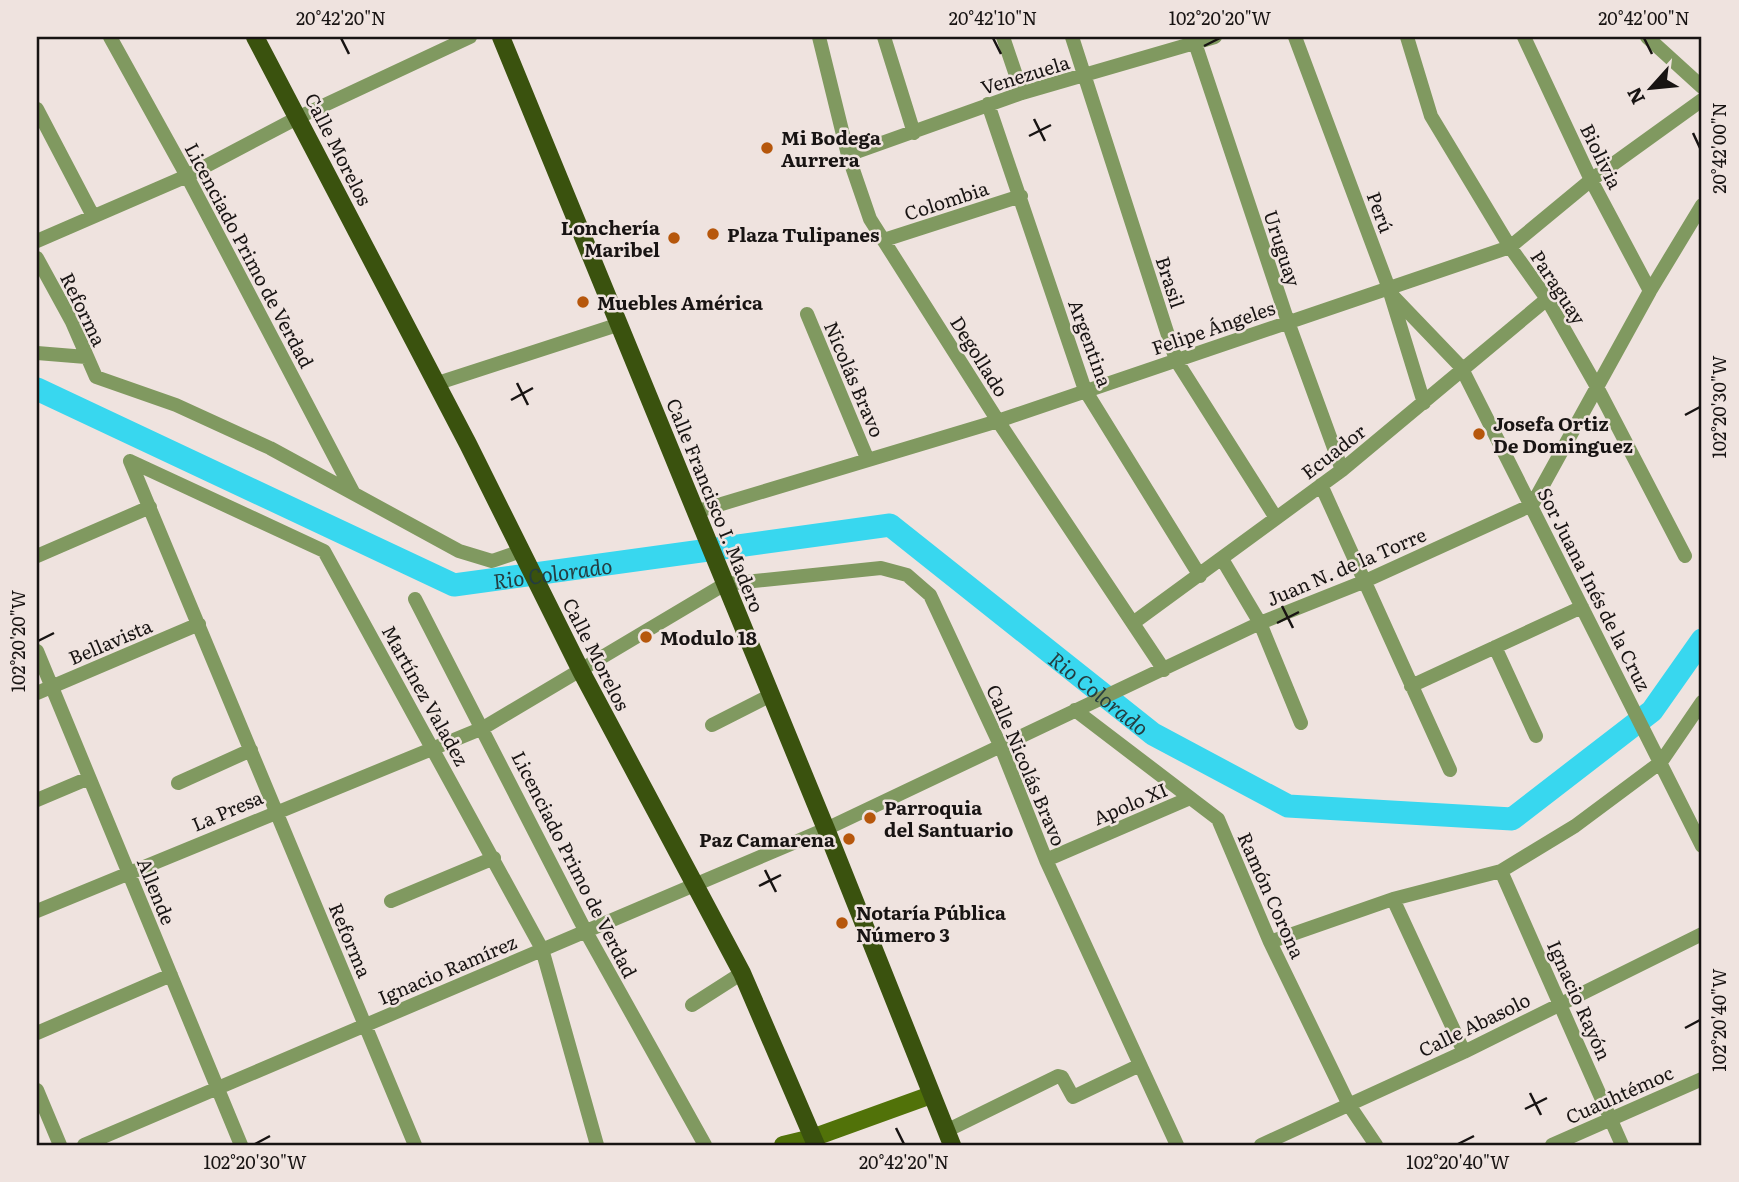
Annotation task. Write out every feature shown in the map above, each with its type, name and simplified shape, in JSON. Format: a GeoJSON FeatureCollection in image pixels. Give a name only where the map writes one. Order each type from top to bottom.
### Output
{"type":"FeatureCollection","features":[{"type":"Feature","properties":{"kind":"main road","name":"Calle Morelos"},"geometry":{"type":"LineString","coordinates":[[255,37],[299,117],[581,671],[692,884],[742,973],[814,1142]]}},
{"type":"Feature","properties":{"kind":"main road","name":"Calle Francisco I. Madero"},"geometry":{"type":"LineString","coordinates":[[501,37],[826,829],[949,1138]]}},
{"type":"Feature","properties":{"kind":"main road"},"geometry":{"type":"LineString","coordinates":[[783,1145],[814,1142],[931,1095]]}},
{"type":"Feature","properties":{"kind":"street","name":"Licenciado Primo de Verdad"},"geometry":{"type":"LineString","coordinates":[[110,37],[187,176],[353,493]]}},
{"type":"Feature","properties":{"kind":"street"},"geometry":{"type":"LineString","coordinates":[[37,241],[187,176],[299,117],[470,37]]}},
{"type":"Feature","properties":{"kind":"street","name":"Degollado"},"geometry":{"type":"LineString","coordinates":[[819,37],[848,155],[870,219],[998,421],[1164,670]]}},
{"type":"Feature","properties":{"kind":"street"},"geometry":{"type":"LineString","coordinates":[[884,37],[914,133]]}},
{"type":"Feature","properties":{"kind":"street"},"geometry":{"type":"LineString","coordinates":[[1003,37],[1022,93]]}},
{"type":"Feature","properties":{"kind":"street","name":"Brasil"},"geometry":{"type":"LineString","coordinates":[[1072,37],[1176,360],[1276,518]]}},
{"type":"Feature","properties":{"kind":"street","name":"Venezuela"},"geometry":{"type":"LineString","coordinates":[[848,155],[1022,93],[1194,40],[1215,37]]}},
{"type":"Feature","properties":{"kind":"street","name":"Perú"},"geometry":{"type":"LineString","coordinates":[[1295,37],[1389,290],[1424,403]]}},
{"type":"Feature","properties":{"kind":"street","name":"Paraguay"},"geometry":{"type":"LineString","coordinates":[[1407,37],[1431,116],[1510,247],[1547,299],[1597,387],[1685,556]]}},
{"type":"Feature","properties":{"kind":"street","name":"Biolivia"},"geometry":{"type":"LineString","coordinates":[[1524,37],[1591,180],[1650,291]]}},
{"type":"Feature","properties":{"kind":"street"},"geometry":{"type":"LineString","coordinates":[[1647,37],[1702,87]]}},
{"type":"Feature","properties":{"kind":"street","name":"Uruguay"},"geometry":{"type":"LineString","coordinates":[[1194,40],[1288,323],[1342,470]]}},
{"type":"Feature","properties":{"kind":"street","name":"Felipe Ángeles"},"geometry":{"type":"LineString","coordinates":[[696,515],[867,458],[998,421],[1510,247],[1591,180],[1702,100]]}},
{"type":"Feature","properties":{"kind":"street","name":"Argentina"},"geometry":{"type":"LineString","coordinates":[[988,104],[1085,390],[1200,576]]}},
{"type":"Feature","properties":{"kind":"street"},"geometry":{"type":"LineString","coordinates":[[37,109],[93,216]]}},
{"type":"Feature","properties":{"kind":"street","name":"Colombia"},"geometry":{"type":"LineString","coordinates":[[884,240],[1021,196]]}},
{"type":"Feature","properties":{"kind":"street"},"geometry":{"type":"LineString","coordinates":[[1532,505],[1650,291],[1701,211]]}},
{"type":"Feature","properties":{"kind":"street","name":"Reforma"},"geometry":{"type":"LineString","coordinates":[[37,258],[72,322],[96,377],[176,405],[270,448],[353,493]]}},
{"type":"Feature","properties":{"kind":"street","name":"Sor Juana Inés de la Cruz"},"geometry":{"type":"LineString","coordinates":[[1389,290],[1461,367],[1659,759],[1700,833]]}},
{"type":"Feature","properties":{"kind":"street","name":"Ecuador"},"geometry":{"type":"LineString","coordinates":[[1133,623],[1342,470],[1424,403],[1461,367],[1547,299]]}},
{"type":"Feature","properties":{"kind":"street","name":"Nicolás Bravo"},"geometry":{"type":"LineString","coordinates":[[807,314],[867,458]]}},
{"type":"Feature","properties":{"kind":"street"},"geometry":{"type":"LineString","coordinates":[[435,384],[620,324]]}},
{"type":"Feature","properties":{"kind":"street"},"geometry":{"type":"LineString","coordinates":[[37,353],[86,357]]}},
{"type":"Feature","properties":{"kind":"street","name":"Reforma"},"geometry":{"type":"LineString","coordinates":[[324,551],[130,461],[415,1145]]}},
{"type":"Feature","properties":{"kind":"street"},"geometry":{"type":"LineString","coordinates":[[1321,485],[1450,770]]}},
{"type":"Feature","properties":{"kind":"street"},"geometry":{"type":"LineString","coordinates":[[353,493],[459,551],[492,561],[525,559]]}},
{"type":"Feature","properties":{"kind":"street","name":"Juan N. de la Torre"},"geometry":{"type":"LineString","coordinates":[[826,829],[1127,685],[1532,505]]}},
{"type":"Feature","properties":{"kind":"street"},"geometry":{"type":"LineString","coordinates":[[37,555],[150,507]]}},
{"type":"Feature","properties":{"kind":"street","name":"Martínez Valadez"},"geometry":{"type":"LineString","coordinates":[[324,551],[542,949],[597,1145]]}},
{"type":"Feature","properties":{"kind":"street"},"geometry":{"type":"LineString","coordinates":[[1222,559],[1260,624],[1301,723]]}},
{"type":"Feature","properties":{"kind":"street","name":"Calle Nicolás Bravo"},"geometry":{"type":"LineString","coordinates":[[725,584],[881,568],[907,575],[930,595],[1002,747],[1046,860],[1177,1145]]}},
{"type":"Feature","properties":{"kind":"street","name":"La Presa"},"geometry":{"type":"LineString","coordinates":[[37,911],[276,810],[483,728],[725,584]]}},
{"type":"Feature","properties":{"kind":"street","name":"Licenciado Primo de Verdad"},"geometry":{"type":"LineString","coordinates":[[415,599],[585,930],[705,1145]]}},
{"type":"Feature","properties":{"kind":"street"},"geometry":{"type":"LineString","coordinates":[[1412,686],[1582,607]]}},
{"type":"Feature","properties":{"kind":"street","name":"Bellavista"},"geometry":{"type":"LineString","coordinates":[[37,693],[199,624]]}},
{"type":"Feature","properties":{"kind":"street"},"geometry":{"type":"LineString","coordinates":[[1495,647],[1536,736]]}},
{"type":"Feature","properties":{"kind":"street","name":"Allende"},"geometry":{"type":"LineString","coordinates":[[37,651],[241,1145]]}},
{"type":"Feature","properties":{"kind":"street"},"geometry":{"type":"LineString","coordinates":[[712,726],[771,695]]}},
{"type":"Feature","properties":{"kind":"street"},"geometry":{"type":"LineString","coordinates":[[1270,942],[1393,899],[1501,871],[1575,826],[1659,759],[1702,702]]}},
{"type":"Feature","properties":{"kind":"street","name":"Ramón Corona"},"geometry":{"type":"LineString","coordinates":[[1081,707],[1218,819],[1270,942],[1349,1105],[1376,1145]]}},
{"type":"Feature","properties":{"kind":"street"},"geometry":{"type":"LineString","coordinates":[[178,783],[251,750]]}},
{"type":"Feature","properties":{"kind":"street"},"geometry":{"type":"LineString","coordinates":[[37,800],[89,778]]}},
{"type":"Feature","properties":{"kind":"street","name":"Apolo XI"},"geometry":{"type":"LineString","coordinates":[[1046,860],[1190,798]]}},
{"type":"Feature","properties":{"kind":"street","name":"Ignacio Ramírez"},"geometry":{"type":"LineString","coordinates":[[84,1145],[826,829]]}},
{"type":"Feature","properties":{"kind":"street"},"geometry":{"type":"LineString","coordinates":[[391,901],[494,858]]}},
{"type":"Feature","properties":{"kind":"street","name":"Ignacio Rayón"},"geometry":{"type":"LineString","coordinates":[[1501,871],[1622,1145]]}},
{"type":"Feature","properties":{"kind":"street"},"geometry":{"type":"LineString","coordinates":[[1393,899],[1464,1052]]}},
{"type":"Feature","properties":{"kind":"street","name":"Calle Abasolo"},"geometry":{"type":"LineString","coordinates":[[1261,1145],[1464,1052],[1702,934]]}},
{"type":"Feature","properties":{"kind":"street"},"geometry":{"type":"LineString","coordinates":[[692,1005],[742,973]]}},
{"type":"Feature","properties":{"kind":"street"},"geometry":{"type":"LineString","coordinates":[[37,1033],[171,975]]}},
{"type":"Feature","properties":{"kind":"street"},"geometry":{"type":"LineString","coordinates":[[949,1138],[1058,1076],[1062,1077],[1073,1097],[1140,1065]]}},
{"type":"Feature","properties":{"kind":"street","name":"Cuauhtémoc"},"geometry":{"type":"LineString","coordinates":[[1552,1145],[1702,1079]]}},
{"type":"Feature","properties":{"kind":"street"},"geometry":{"type":"LineString","coordinates":[[37,1090],[60,1145]]}},
{"type":"Feature","properties":{"kind":"waterway","name":"Rio Colorado"},"geometry":{"type":"LineString","coordinates":[[37,389],[454,585],[890,525],[1153,734],[1288,806],[1512,819],[1652,711],[1702,640]]}},
{"type":"Feature","properties":{"kind":"place","name":"Mi Bodega Aurrera"},"geometry":{"type":"Point","coordinates":[767,148]}},
{"type":"Feature","properties":{"kind":"place","name":"Plaza Tulipanes"},"geometry":{"type":"Point","coordinates":[713,234]}},
{"type":"Feature","properties":{"kind":"place","name":"Lonchería Maribel"},"geometry":{"type":"Point","coordinates":[674,238]}},
{"type":"Feature","properties":{"kind":"place","name":"Muebles América"},"geometry":{"type":"Point","coordinates":[583,302]}},
{"type":"Feature","properties":{"kind":"place","name":"Josefa Ortiz De Dominguez"},"geometry":{"type":"Point","coordinates":[1479,434]}},
{"type":"Feature","properties":{"kind":"place","name":"Modulo 18"},"geometry":{"type":"Point","coordinates":[646,637]}},
{"type":"Feature","properties":{"kind":"place","name":"Parroquia del Santuario"},"geometry":{"type":"Point","coordinates":[870,818]}},
{"type":"Feature","properties":{"kind":"place","name":"Paz Camarena"},"geometry":{"type":"Point","coordinates":[849,839]}},
{"type":"Feature","properties":{"kind":"place","name":"Notaría Pública Número 3"},"geometry":{"type":"Point","coordinates":[842,923]}}]}
